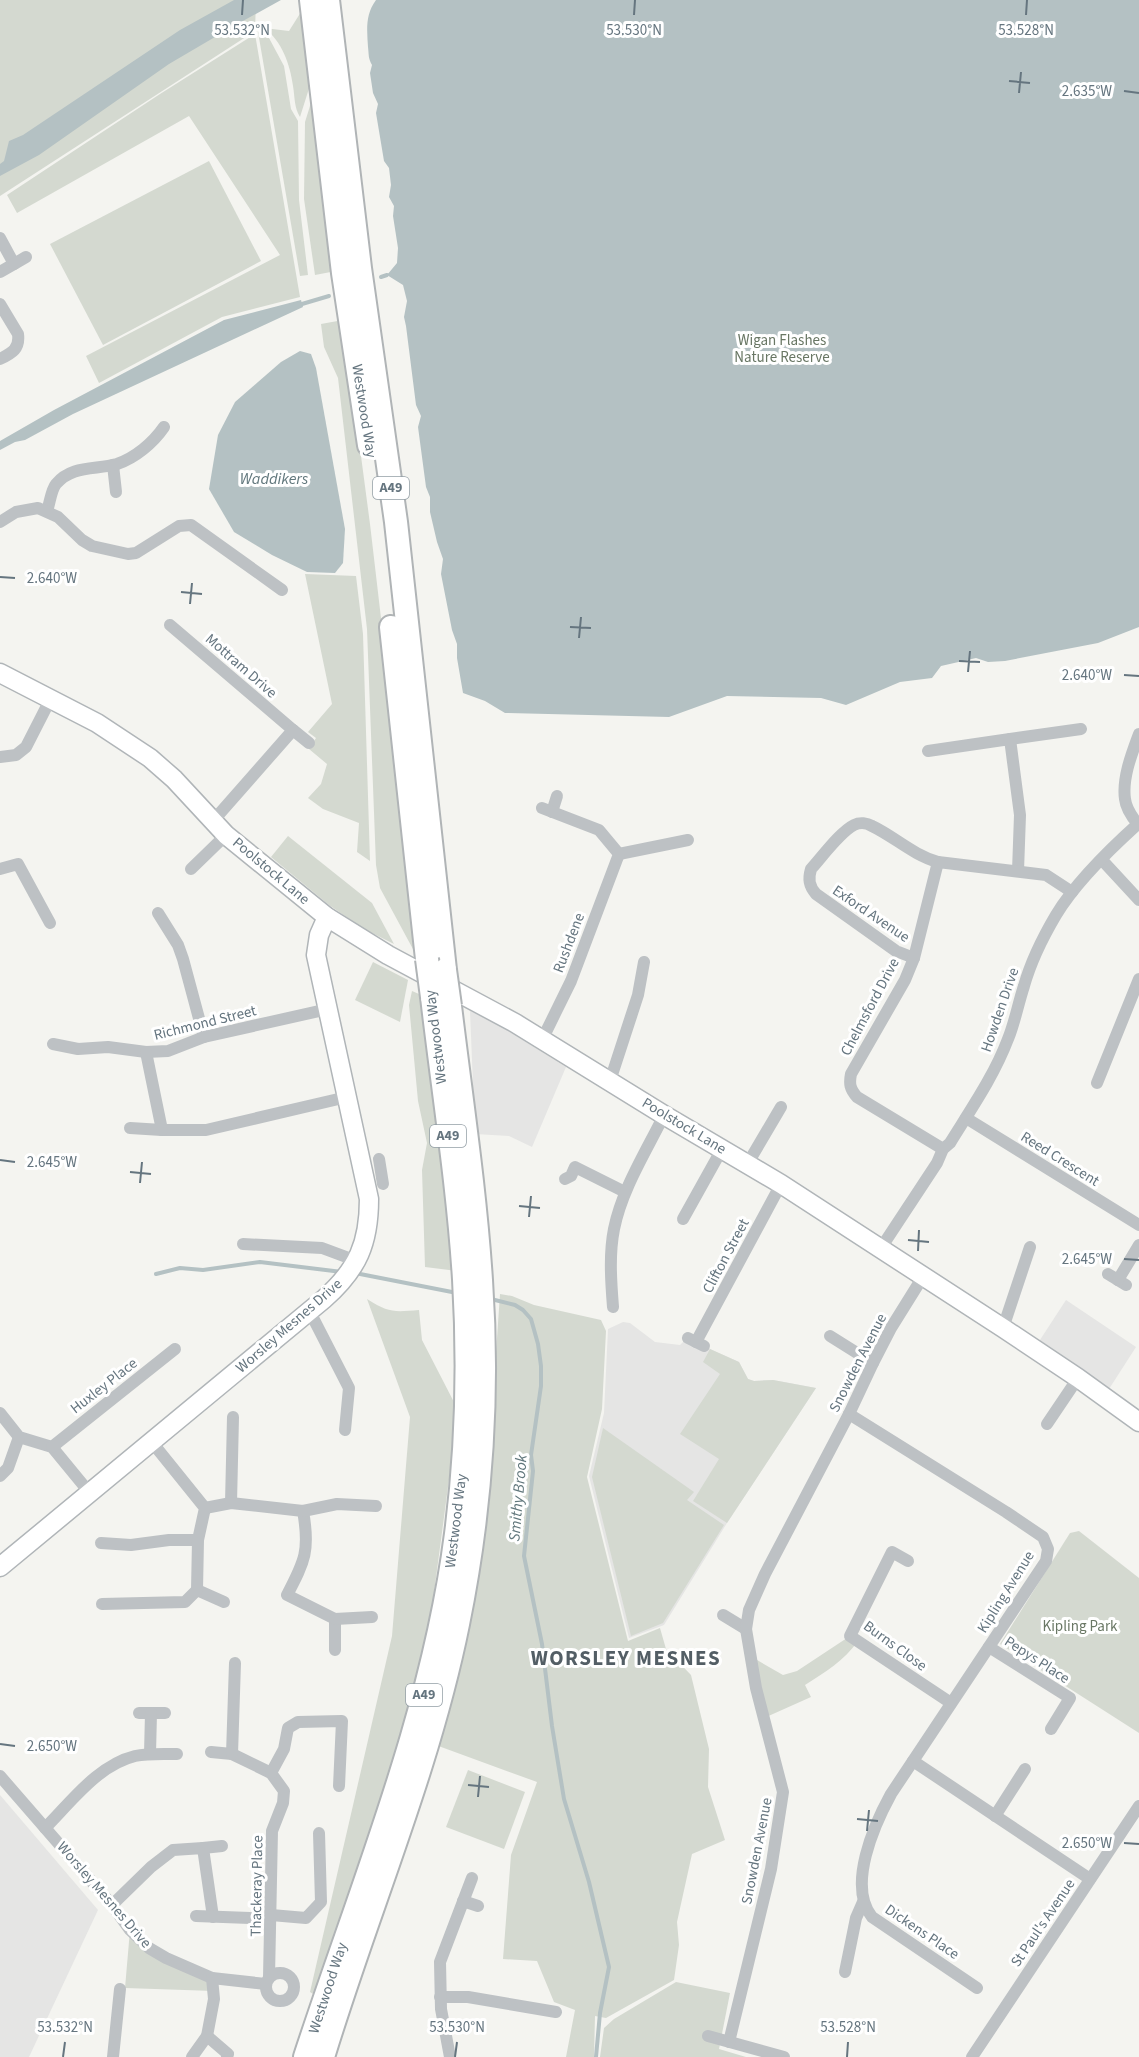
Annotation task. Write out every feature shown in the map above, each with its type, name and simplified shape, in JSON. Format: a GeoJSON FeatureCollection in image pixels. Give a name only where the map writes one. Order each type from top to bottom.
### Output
{"type":"FeatureCollection","features":[{"type":"Feature","properties":{"kind":"highway","name":"Westwood Way"},"geometry":{"type":"LineString","coordinates":[[321,5],[343,273],[380,521],[441,1002],[472,1277],[474,1319],[484,1374],[480,1478],[474,1532],[458,1624],[428,1743],[323,2057]]}},
{"type":"Feature","properties":{"kind":"highway","name":"Westwood Way"},"geometry":{"type":"LineString","coordinates":[[305,2057],[396,1786],[425,1692],[439,1632],[456,1537],[462,1484],[467,1374],[474,1319]]}},
{"type":"Feature","properties":{"kind":"main road","name":"Poolstock Lane"},"geometry":{"type":"LineString","coordinates":[[0,674],[51,698],[113,733],[150,758],[174,779],[226,835],[327,917],[388,955],[459,992],[542,1040],[664,1115],[748,1163],[924,1275],[1078,1378],[1139,1422]]}},
{"type":"Feature","properties":{"kind":"main road","name":"Worsley Mesnes Drive"},"geometry":{"type":"LineString","coordinates":[[0,1567],[309,1310],[351,1269],[363,1249],[369,1224],[369,1198],[374,1165],[347,1097],[316,955],[319,935],[327,917]]}},
{"type":"Feature","properties":{"kind":"street"},"geometry":{"type":"LineString","coordinates":[[0,238],[14,264]]}},
{"type":"Feature","properties":{"kind":"street"},"geometry":{"type":"LineString","coordinates":[[0,272],[26,257]]}},
{"type":"Feature","properties":{"kind":"street"},"geometry":{"type":"LineString","coordinates":[[0,304],[19,339],[14,351],[0,359]]}},
{"type":"Feature","properties":{"kind":"street"},"geometry":{"type":"LineString","coordinates":[[48,511],[55,485],[72,472],[113,465],[127,460],[157,442],[164,428]]}},
{"type":"Feature","properties":{"kind":"street"},"geometry":{"type":"LineString","coordinates":[[113,465],[116,492]]}},
{"type":"Feature","properties":{"kind":"street"},"geometry":{"type":"LineString","coordinates":[[0,522],[16,512],[38,508],[58,517],[82,540],[92,546],[128,554],[136,553],[179,526],[191,525],[282,590]]}},
{"type":"Feature","properties":{"kind":"street","name":"Mottram Drive"},"geometry":{"type":"LineString","coordinates":[[170,625],[309,743]]}},
{"type":"Feature","properties":{"kind":"street"},"geometry":{"type":"LineString","coordinates":[[0,757],[16,755],[26,747],[51,698]]}},
{"type":"Feature","properties":{"kind":"street"},"geometry":{"type":"LineString","coordinates":[[928,751],[1081,729]]}},
{"type":"Feature","properties":{"kind":"street"},"geometry":{"type":"LineString","coordinates":[[213,821],[293,730]]}},
{"type":"Feature","properties":{"kind":"street"},"geometry":{"type":"LineString","coordinates":[[1138,824],[1130,813],[1125,799],[1126,777],[1139,734]]}},
{"type":"Feature","properties":{"kind":"street"},"geometry":{"type":"LineString","coordinates":[[1010,739],[1020,815],[1018,871]]}},
{"type":"Feature","properties":{"kind":"street"},"geometry":{"type":"LineString","coordinates":[[557,796],[547,810],[599,830],[619,855],[688,840]]}},
{"type":"Feature","properties":{"kind":"street","name":"Exford Avenue"},"geometry":{"type":"LineString","coordinates":[[914,958],[896,951],[816,894],[810,886],[809,875],[811,869],[847,830],[859,823],[872,826],[926,859],[938,862]]}},
{"type":"Feature","properties":{"kind":"street","name":"Howden Drive"},"geometry":{"type":"LineString","coordinates":[[881,1248],[937,1163],[943,1149],[966,1118],[996,1067],[1008,1041],[1035,957],[1056,915],[1072,892],[1138,824]]}},
{"type":"Feature","properties":{"kind":"street","name":"Poolstock Lane"},"geometry":{"type":"LineString","coordinates":[[190,869],[226,835]]}},
{"type":"Feature","properties":{"kind":"street","name":"Rushdene"},"geometry":{"type":"LineString","coordinates":[[542,1040],[571,981],[619,855]]}},
{"type":"Feature","properties":{"kind":"street"},"geometry":{"type":"LineString","coordinates":[[1102,860],[1139,900]]}},
{"type":"Feature","properties":{"kind":"street"},"geometry":{"type":"LineString","coordinates":[[938,862],[1046,875],[1072,892]]}},
{"type":"Feature","properties":{"kind":"street","name":"Chelmsford Drive"},"geometry":{"type":"LineString","coordinates":[[938,862],[914,958],[887,1014],[851,1074],[850,1086],[857,1097],[943,1149]]}},
{"type":"Feature","properties":{"kind":"street"},"geometry":{"type":"LineString","coordinates":[[0,869],[18,864],[50,923]]}},
{"type":"Feature","properties":{"kind":"street"},"geometry":{"type":"LineString","coordinates":[[158,913],[164,933],[183,959],[204,1036]]}},
{"type":"Feature","properties":{"kind":"street"},"geometry":{"type":"LineString","coordinates":[[610,1081],[638,995],[644,962]]}},
{"type":"Feature","properties":{"kind":"street"},"geometry":{"type":"LineString","coordinates":[[1097,1083],[1139,979]]}},
{"type":"Feature","properties":{"kind":"street","name":"Richmond Street"},"geometry":{"type":"LineString","coordinates":[[53,1044],[70,1049],[108,1047],[146,1052],[179,1048],[204,1036],[328,1009]]}},
{"type":"Feature","properties":{"kind":"street"},"geometry":{"type":"LineString","coordinates":[[146,1052],[162,1130]]}},
{"type":"Feature","properties":{"kind":"street"},"geometry":{"type":"LineString","coordinates":[[129,1128],[206,1130],[347,1097]]}},
{"type":"Feature","properties":{"kind":"street"},"geometry":{"type":"LineString","coordinates":[[748,1163],[781,1107]]}},
{"type":"Feature","properties":{"kind":"street"},"geometry":{"type":"LineString","coordinates":[[613,1307],[610,1281],[613,1234],[625,1192],[664,1115]]}},
{"type":"Feature","properties":{"kind":"street","name":"Reed Crescent"},"geometry":{"type":"LineString","coordinates":[[966,1118],[1139,1225]]}},
{"type":"Feature","properties":{"kind":"street"},"geometry":{"type":"LineString","coordinates":[[683,1219],[722,1149]]}},
{"type":"Feature","properties":{"kind":"street"},"geometry":{"type":"LineString","coordinates":[[565,1179],[572,1176],[573,1162],[625,1192]]}},
{"type":"Feature","properties":{"kind":"street"},"geometry":{"type":"LineString","coordinates":[[374,1165],[383,1184]]}},
{"type":"Feature","properties":{"kind":"street","name":"Clifton Street"},"geometry":{"type":"LineString","coordinates":[[696,1342],[781,1184]]}},
{"type":"Feature","properties":{"kind":"street"},"geometry":{"type":"LineString","coordinates":[[243,1244],[322,1248],[351,1269]]}},
{"type":"Feature","properties":{"kind":"street"},"geometry":{"type":"LineString","coordinates":[[1117,1280],[1139,1245]]}},
{"type":"Feature","properties":{"kind":"street"},"geometry":{"type":"LineString","coordinates":[[1003,1328],[1030,1248]]}},
{"type":"Feature","properties":{"kind":"street","name":"Snowden Avenue"},"geometry":{"type":"LineString","coordinates":[[729,2042],[771,1869],[783,1792],[756,1688],[746,1629],[749,1610],[757,1590],[891,1328],[924,1275]]}},
{"type":"Feature","properties":{"kind":"street"},"geometry":{"type":"LineString","coordinates":[[309,1310],[349,1388],[345,1430]]}},
{"type":"Feature","properties":{"kind":"street"},"geometry":{"type":"LineString","coordinates":[[830,1336],[873,1363]]}},
{"type":"Feature","properties":{"kind":"street","name":"Huxley Place"},"geometry":{"type":"LineString","coordinates":[[52,1447],[175,1349]]}},
{"type":"Feature","properties":{"kind":"street"},"geometry":{"type":"LineString","coordinates":[[1047,1424],[1078,1378]]}},
{"type":"Feature","properties":{"kind":"street"},"geometry":{"type":"LineString","coordinates":[[0,1413],[19,1437],[52,1447],[89,1492]]}},
{"type":"Feature","properties":{"kind":"street","name":"Kipling Avenue"},"geometry":{"type":"LineString","coordinates":[[849,1414],[1006,1512],[1043,1537],[1047,1543],[1046,1561],[913,1761]]}},
{"type":"Feature","properties":{"kind":"street"},"geometry":{"type":"LineString","coordinates":[[231,1503],[233,1417]]}},
{"type":"Feature","properties":{"kind":"street"},"geometry":{"type":"LineString","coordinates":[[0,1476],[8,1468],[19,1437]]}},
{"type":"Feature","properties":{"kind":"street"},"geometry":{"type":"LineString","coordinates":[[151,1441],[205,1508]]}},
{"type":"Feature","properties":{"kind":"street"},"geometry":{"type":"LineString","coordinates":[[205,1508],[231,1503],[303,1511],[337,1504],[376,1506]]}},
{"type":"Feature","properties":{"kind":"street"},"geometry":{"type":"LineString","coordinates":[[102,1604],[185,1602],[197,1590],[198,1540],[205,1508]]}},
{"type":"Feature","properties":{"kind":"street"},"geometry":{"type":"LineString","coordinates":[[303,1511],[308,1536],[304,1562],[287,1595],[335,1618],[372,1617]]}},
{"type":"Feature","properties":{"kind":"street"},"geometry":{"type":"LineString","coordinates":[[101,1544],[131,1545],[169,1540],[198,1540]]}},
{"type":"Feature","properties":{"kind":"street","name":"Burns Close"},"geometry":{"type":"LineString","coordinates":[[908,1561],[892,1552],[850,1636],[951,1703]]}},
{"type":"Feature","properties":{"kind":"street"},"geometry":{"type":"LineString","coordinates":[[197,1590],[224,1602]]}},
{"type":"Feature","properties":{"kind":"street"},"geometry":{"type":"LineString","coordinates":[[723,1615],[746,1629]]}},
{"type":"Feature","properties":{"kind":"street"},"geometry":{"type":"LineString","coordinates":[[335,1618],[335,1650]]}},
{"type":"Feature","properties":{"kind":"street","name":"Pepys Place"},"geometry":{"type":"LineString","coordinates":[[989,1647],[1070,1698],[1052,1729]]}},
{"type":"Feature","properties":{"kind":"street"},"geometry":{"type":"LineString","coordinates":[[232,1754],[235,1663]]}},
{"type":"Feature","properties":{"kind":"street"},"geometry":{"type":"LineString","coordinates":[[150,1754],[145,1713],[165,1713]]}},
{"type":"Feature","properties":{"kind":"street"},"geometry":{"type":"LineString","coordinates":[[211,1752],[232,1754],[271,1773],[284,1749],[288,1728],[298,1722],[342,1721],[339,1786]]}},
{"type":"Feature","properties":{"kind":"street"},"geometry":{"type":"LineString","coordinates":[[45,1828],[102,1772],[126,1759],[150,1754],[177,1755]]}},
{"type":"Feature","properties":{"kind":"street"},"geometry":{"type":"LineString","coordinates":[[913,1761],[1090,1879]]}},
{"type":"Feature","properties":{"kind":"street","name":"Dickens Place"},"geometry":{"type":"LineString","coordinates":[[913,1761],[891,1794],[874,1829],[861,1881],[863,1902],[872,1917],[977,1988]]}},
{"type":"Feature","properties":{"kind":"street"},"geometry":{"type":"LineString","coordinates":[[995,1816],[1025,1769]]}},
{"type":"Feature","properties":{"kind":"street","name":"Thackeray Place"},"geometry":{"type":"LineString","coordinates":[[267,1981],[272,1831],[283,1803],[284,1791],[271,1773]]}},
{"type":"Feature","properties":{"kind":"street","name":"Worsley Mesnes Drive"},"geometry":{"type":"LineString","coordinates":[[0,1776],[112,1905],[130,1930],[149,1948],[212,1978],[267,1981]]}},
{"type":"Feature","properties":{"kind":"street","name":"St Paul's Avenue"},"geometry":{"type":"LineString","coordinates":[[972,2057],[1139,1806]]}},
{"type":"Feature","properties":{"kind":"street"},"geometry":{"type":"LineString","coordinates":[[271,1915],[306,1918],[321,1902],[319,1833]]}},
{"type":"Feature","properties":{"kind":"street"},"geometry":{"type":"LineString","coordinates":[[112,1905],[151,1867],[173,1850],[222,1846]]}},
{"type":"Feature","properties":{"kind":"street"},"geometry":{"type":"LineString","coordinates":[[203,1848],[213,1917]]}},
{"type":"Feature","properties":{"kind":"street"},"geometry":{"type":"LineString","coordinates":[[450,2057],[442,2020],[440,1962],[472,1878]]}},
{"type":"Feature","properties":{"kind":"street"},"geometry":{"type":"LineString","coordinates":[[463,1901],[478,1906]]}},
{"type":"Feature","properties":{"kind":"street"},"geometry":{"type":"LineString","coordinates":[[845,1972],[856,1918],[863,1902]]}},
{"type":"Feature","properties":{"kind":"street"},"geometry":{"type":"LineString","coordinates":[[195,1917],[250,1918]]}},
{"type":"Feature","properties":{"kind":"street"},"geometry":{"type":"LineString","coordinates":[[192,2057],[207,2036],[214,1999],[212,1978]]}},
{"type":"Feature","properties":{"kind":"street"},"geometry":{"type":"LineString","coordinates":[[113,2057],[120,1989]]}},
{"type":"Feature","properties":{"kind":"street"},"geometry":{"type":"LineString","coordinates":[[538,2009],[541,1995]]}},
{"type":"Feature","properties":{"kind":"street"},"geometry":{"type":"LineString","coordinates":[[440,1997],[468,1997],[556,2012]]}},
{"type":"Feature","properties":{"kind":"street"},"geometry":{"type":"LineString","coordinates":[[207,2036],[228,2055],[227,2057]]}},
{"type":"Feature","properties":{"kind":"street"},"geometry":{"type":"LineString","coordinates":[[708,2036],[784,2057]]}},
{"type":"Feature","properties":{"kind":"shaded area"},"geometry":{"type":"Polygon","coordinates":[[[470,1011],[497,1024],[566,1067],[532,1147],[509,1136],[475,1134],[470,1011]]]}},
{"type":"Feature","properties":{"kind":"shaded area"},"geometry":{"type":"Polygon","coordinates":[[[1066,1300],[1136,1347],[1109,1389],[1038,1343],[1066,1300]]]}},
{"type":"Feature","properties":{"kind":"shaded area"},"geometry":{"type":"Polygon","coordinates":[[[623,1322],[630,1323],[655,1342],[680,1345],[685,1340],[739,1362],[748,1379],[773,1380],[816,1388],[727,1523],[664,1625],[629,1638],[589,1476],[604,1413],[608,1329],[623,1322]]]}},
{"type":"Feature","properties":{"kind":"shaded area"},"geometry":{"type":"Polygon","coordinates":[[[0,1795],[98,1910],[29,2057],[0,2057],[0,1795]]]}},
{"type":"Feature","properties":{"kind":"green space"},"geometry":{"type":"Polygon","coordinates":[[[0,0],[256,0],[255,31],[0,196],[0,0]]]}},
{"type":"Feature","properties":{"kind":"green space"},"geometry":{"type":"Polygon","coordinates":[[[301,12],[312,79],[300,117],[290,69],[284,54],[276,39],[264,28],[289,31],[301,12]]]}},
{"type":"Feature","properties":{"kind":"green space"},"geometry":{"type":"Polygon","coordinates":[[[258,32],[269,38],[284,66],[291,109],[298,121],[299,200],[308,275],[300,276],[258,32]]]}},
{"type":"Feature","properties":{"kind":"green space"},"geometry":{"type":"Polygon","coordinates":[[[255,34],[300,297],[222,317],[99,383],[86,356],[280,255],[189,116],[17,213],[7,195],[255,34]]]}},
{"type":"Feature","properties":{"kind":"green space"},"geometry":{"type":"Polygon","coordinates":[[[314,93],[336,271],[315,275],[304,199],[305,122],[314,93]]]}},
{"type":"Feature","properties":{"kind":"green space"},"geometry":{"type":"Polygon","coordinates":[[[209,161],[261,261],[103,345],[50,244],[209,161]]]}},
{"type":"Feature","properties":{"kind":"green space"},"geometry":{"type":"Polygon","coordinates":[[[343,320],[370,524],[420,952],[414,951],[380,888],[376,865],[367,629],[338,378],[324,347],[321,324],[343,320]]]}},
{"type":"Feature","properties":{"kind":"green space"},"geometry":{"type":"Polygon","coordinates":[[[305,574],[356,576],[363,634],[370,861],[357,852],[359,823],[323,809],[308,798],[321,784],[327,764],[309,749],[316,738],[308,732],[332,704],[305,574]]]}},
{"type":"Feature","properties":{"kind":"green space"},"geometry":{"type":"Polygon","coordinates":[[[288,836],[372,903],[394,944],[364,929],[329,905],[271,857],[288,836]]]}},
{"type":"Feature","properties":{"kind":"green space"},"geometry":{"type":"Polygon","coordinates":[[[373,962],[408,980],[400,1022],[355,1000],[373,962]]]}},
{"type":"Feature","properties":{"kind":"green space"},"geometry":{"type":"Polygon","coordinates":[[[412,991],[426,997],[457,1271],[425,1267],[422,1170],[427,1143],[418,1101],[409,1005],[412,991]]]}},
{"type":"Feature","properties":{"kind":"green space"},"geometry":{"type":"Polygon","coordinates":[[[500,1294],[534,1305],[601,1320],[606,1331],[602,1409],[587,1477],[628,1641],[660,1628],[666,1649],[691,1675],[709,1749],[708,1787],[725,1840],[692,1854],[677,1922],[679,1945],[674,1980],[606,2018],[595,2016],[594,2057],[566,2057],[575,2010],[554,2002],[537,1961],[503,1959],[511,1855],[537,1782],[433,1744],[490,1441],[500,1294]]]}},
{"type":"Feature","properties":{"kind":"green space"},"geometry":{"type":"Polygon","coordinates":[[[367,1299],[392,1310],[419,1310],[422,1340],[457,1408],[428,1638],[336,1960],[318,1997],[310,1992],[392,1636],[410,1417],[367,1299]]]}},
{"type":"Feature","properties":{"kind":"green space"},"geometry":{"type":"Polygon","coordinates":[[[710,1349],[739,1362],[748,1379],[773,1380],[816,1388],[727,1523],[693,1501],[719,1459],[680,1434],[720,1374],[703,1362],[710,1349]]]}},
{"type":"Feature","properties":{"kind":"green space"},"geometry":{"type":"Polygon","coordinates":[[[603,1428],[694,1492],[687,1500],[724,1525],[663,1623],[631,1636],[592,1477],[603,1428]]]}},
{"type":"Feature","properties":{"kind":"green space","name":"Kipling Park"},"geometry":{"type":"Polygon","coordinates":[[[1079,1531],[1139,1578],[1139,1733],[1000,1644],[1070,1533],[1079,1531]]]}},
{"type":"Feature","properties":{"kind":"green space"},"geometry":{"type":"Polygon","coordinates":[[[850,1636],[858,1641],[853,1648],[834,1666],[805,1685],[811,1697],[764,1718],[750,1656],[783,1675],[797,1671],[850,1636]]]}},
{"type":"Feature","properties":{"kind":"green space"},"geometry":{"type":"Polygon","coordinates":[[[468,1770],[525,1792],[504,1849],[446,1827],[468,1770]]]}},
{"type":"Feature","properties":{"kind":"green space"},"geometry":{"type":"Polygon","coordinates":[[[130,1930],[173,1962],[212,1978],[214,1991],[125,1988],[130,1930]]]}},
{"type":"Feature","properties":{"kind":"green space"},"geometry":{"type":"Polygon","coordinates":[[[676,1982],[730,1993],[719,2049],[746,2057],[600,2057],[604,2028],[614,2019],[676,1982]]]}},
{"type":"Feature","properties":{"kind":"water"},"geometry":{"type":"Polygon","coordinates":[[[234,0],[281,0],[169,64],[39,155],[0,176],[0,164],[4,161],[9,141],[23,135],[180,30],[234,0]]]}},
{"type":"Feature","properties":{"kind":"water","name":"Wigan Flashes Nature Reserve"},"geometry":{"type":"Polygon","coordinates":[[[376,0],[1139,0],[1139,627],[1098,643],[1005,661],[988,662],[976,658],[941,666],[932,678],[900,682],[846,705],[821,698],[727,696],[669,717],[505,713],[485,701],[463,693],[457,644],[441,574],[443,559],[437,542],[430,512],[430,497],[426,487],[418,427],[421,416],[416,405],[404,317],[407,301],[403,285],[387,275],[397,263],[398,248],[393,216],[394,206],[389,197],[391,185],[389,168],[384,161],[376,113],[378,104],[373,93],[370,73],[372,65],[367,35],[370,11],[376,0]]]}},
{"type":"Feature","properties":{"kind":"water"},"geometry":{"type":"Polygon","coordinates":[[[301,300],[303,307],[0,450],[0,441],[224,320],[301,300]]]}},
{"type":"Feature","properties":{"kind":"water","name":"Waddikers"},"geometry":{"type":"Polygon","coordinates":[[[300,351],[311,354],[316,368],[345,529],[343,563],[335,573],[307,572],[272,555],[234,532],[209,489],[218,435],[235,402],[281,362],[300,351]]]}},
{"type":"Feature","properties":{"kind":"waterway"},"geometry":{"type":"LineString","coordinates":[[381,277],[387,275]]}},
{"type":"Feature","properties":{"kind":"waterway"},"geometry":{"type":"LineString","coordinates":[[302,304],[329,296]]}},
{"type":"Feature","properties":{"kind":"waterway","name":"Smithy Brook"},"geometry":{"type":"LineString","coordinates":[[156,1274],[180,1268],[203,1270],[260,1262],[342,1272]]}},
{"type":"Feature","properties":{"kind":"waterway","name":"Smithy Brook"},"geometry":{"type":"LineString","coordinates":[[355,1273],[457,1293]]}},
{"type":"Feature","properties":{"kind":"waterway","name":"Smithy Brook"},"geometry":{"type":"LineString","coordinates":[[491,1299],[515,1305],[523,1310],[531,1319],[538,1344],[541,1386],[531,1455],[533,1471],[524,1556],[542,1644],[564,1799],[589,1882],[609,1967],[600,2013],[596,2057]]}},
{"type":"Feature","properties":{"kind":"district","name":"WORSLEY MESNES"},"geometry":{"type":"Point","coordinates":[626,1658]}}]}
